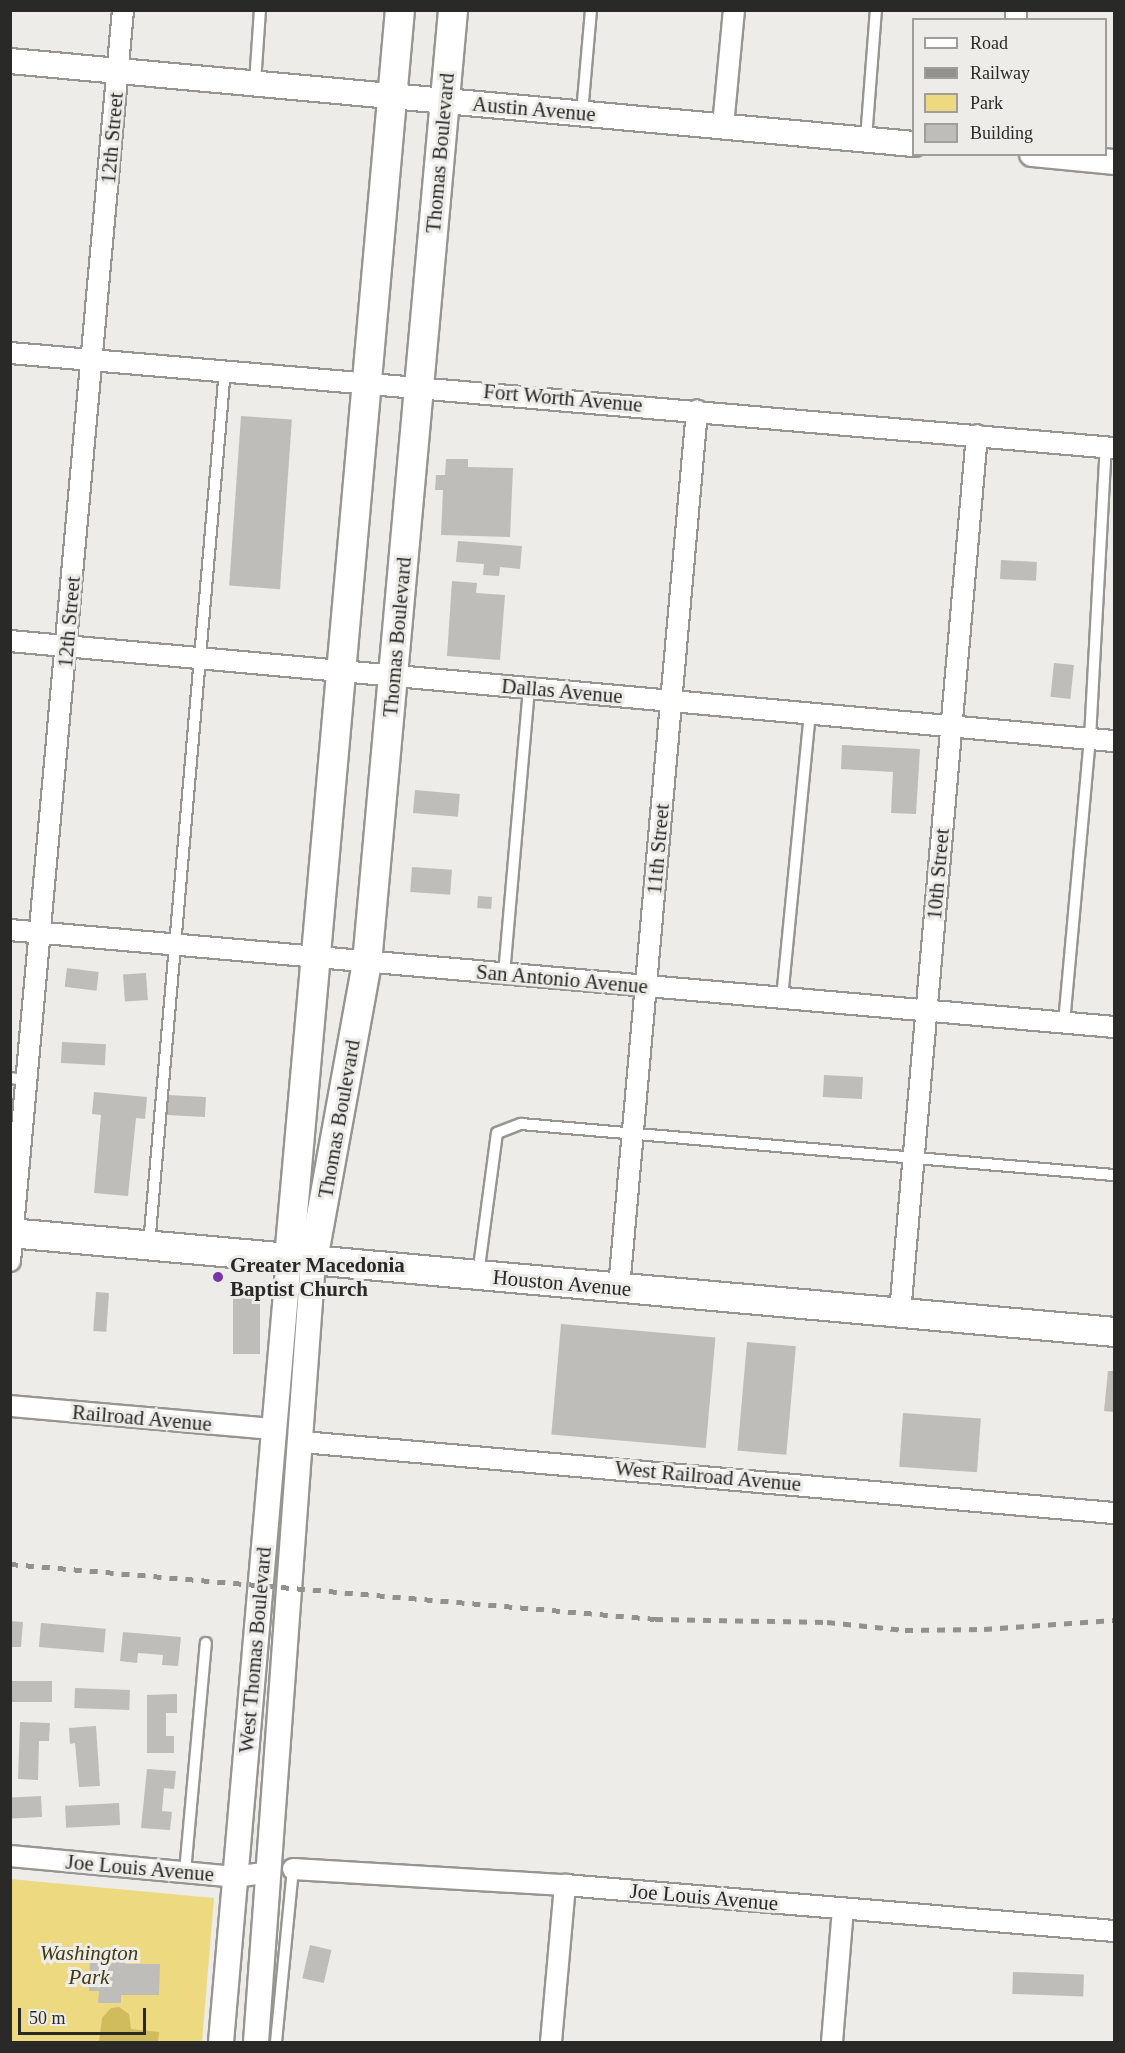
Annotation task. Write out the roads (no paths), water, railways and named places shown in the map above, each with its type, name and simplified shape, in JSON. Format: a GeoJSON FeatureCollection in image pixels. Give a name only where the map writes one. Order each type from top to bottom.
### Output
{"type":"FeatureCollection","features":[{"type":"Feature","properties":{"kind":"main road","name":"Thomas Boulevard"},"geometry":{"type":"LineString","coordinates":[[301,1259],[316,958],[400,10]]}},
{"type":"Feature","properties":{"kind":"main road","name":"Thomas Boulevard"},"geometry":{"type":"LineString","coordinates":[[301,1259],[367,963],[453,10]]}},
{"type":"Feature","properties":{"kind":"main road","name":"Houston Avenue"},"geometry":{"type":"LineString","coordinates":[[12,1242],[149,1245],[1114,1332]]}},
{"type":"Feature","properties":{"kind":"street","name":"12th Street"},"geometry":{"type":"LineString","coordinates":[[12,1242],[19,1079],[41,933],[123,10]]}},
{"type":"Feature","properties":{"kind":"street"},"geometry":{"type":"LineString","coordinates":[[723,126],[734,10]]}},
{"type":"Feature","properties":{"kind":"street","name":"Austin Avenue"},"geometry":{"type":"LineString","coordinates":[[10,62],[912,144]]}},
{"type":"Feature","properties":{"kind":"street"},"geometry":{"type":"LineString","coordinates":[[1052,156],[1114,162]]}},
{"type":"Feature","properties":{"kind":"street","name":"Fort Worth Avenue"},"geometry":{"type":"LineString","coordinates":[[10,353],[697,410],[1110,448]]}},
{"type":"Feature","properties":{"kind":"street","name":"11th Street"},"geometry":{"type":"LineString","coordinates":[[619,1288],[697,410]]}},
{"type":"Feature","properties":{"kind":"street","name":"10th Street"},"geometry":{"type":"LineString","coordinates":[[900,1313],[977,435]]}},
{"type":"Feature","properties":{"kind":"street","name":"Dallas Avenue"},"geometry":{"type":"LineString","coordinates":[[10,640],[1114,741]]}},
{"type":"Feature","properties":{"kind":"street","name":"San Antonio Avenue"},"geometry":{"type":"LineString","coordinates":[[10,930],[1114,1027]]}},
{"type":"Feature","properties":{"kind":"street","name":"West Thomas Boulevard"},"geometry":{"type":"LineString","coordinates":[[221,2043],[274,1429],[301,1259]]}},
{"type":"Feature","properties":{"kind":"street","name":"West Thomas Boulevard"},"geometry":{"type":"LineString","coordinates":[[256,2043],[302,1442],[301,1259]]}},
{"type":"Feature","properties":{"kind":"street","name":"Railroad Avenue"},"geometry":{"type":"LineString","coordinates":[[10,1406],[274,1429]]}},
{"type":"Feature","properties":{"kind":"street","name":"West Railroad Avenue"},"geometry":{"type":"LineString","coordinates":[[302,1442],[1114,1513]]}},
{"type":"Feature","properties":{"kind":"street","name":"Joe Louis Avenue"},"geometry":{"type":"LineString","coordinates":[[10,1856],[234,1876],[269,1872]]}},
{"type":"Feature","properties":{"kind":"street","name":"Joe Louis Avenue"},"geometry":{"type":"LineString","coordinates":[[293,1869],[565,1885],[1114,1931]]}},
{"type":"Feature","properties":{"kind":"street"},"geometry":{"type":"LineString","coordinates":[[551,2043],[565,1885]]}},
{"type":"Feature","properties":{"kind":"street"},"geometry":{"type":"LineString","coordinates":[[832,2043],[843,1909]]}},
{"type":"Feature","properties":{"kind":"lane"},"geometry":{"type":"LineString","coordinates":[[255,84],[260,10]]}},
{"type":"Feature","properties":{"kind":"lane"},"geometry":{"type":"LineString","coordinates":[[582,114],[591,10]]}},
{"type":"Feature","properties":{"kind":"lane"},"geometry":{"type":"LineString","coordinates":[[866,139],[876,10]]}},
{"type":"Feature","properties":{"kind":"lane"},"geometry":{"type":"LineString","coordinates":[[149,1245],[203,658],[225,370]]}},
{"type":"Feature","properties":{"kind":"lane"},"geometry":{"type":"LineString","coordinates":[[1064,1023],[1090,738],[1110,448]]}},
{"type":"Feature","properties":{"kind":"lane"},"geometry":{"type":"LineString","coordinates":[[504,974],[529,688]]}},
{"type":"Feature","properties":{"kind":"lane"},"geometry":{"type":"LineString","coordinates":[[783,998],[810,714]]}},
{"type":"Feature","properties":{"kind":"lane"},"geometry":{"type":"LineString","coordinates":[[478,1275],[497,1133],[521,1124],[1114,1175]]}},
{"type":"Feature","properties":{"kind":"lane"},"geometry":{"type":"LineString","coordinates":[[185,1872],[206,1643]]}},
{"type":"Feature","properties":{"kind":"lane"},"geometry":{"type":"LineString","coordinates":[[276,2043],[293,1869]]}},
{"type":"Feature","properties":{"kind":"railway"},"geometry":{"type":"LineString","coordinates":[[10,1564],[655,1619],[827,1622],[905,1630],[984,1629],[1114,1620]]}},
{"type":"Feature","properties":{"kind":"place","name":"Greater Macedonia Baptist Church"},"geometry":{"type":"Point","coordinates":[218,1277]}},
{"type":"Feature","properties":{"kind":"park label","name":"Washington Park"},"geometry":{"type":"Point","coordinates":[89,1965]}}]}
